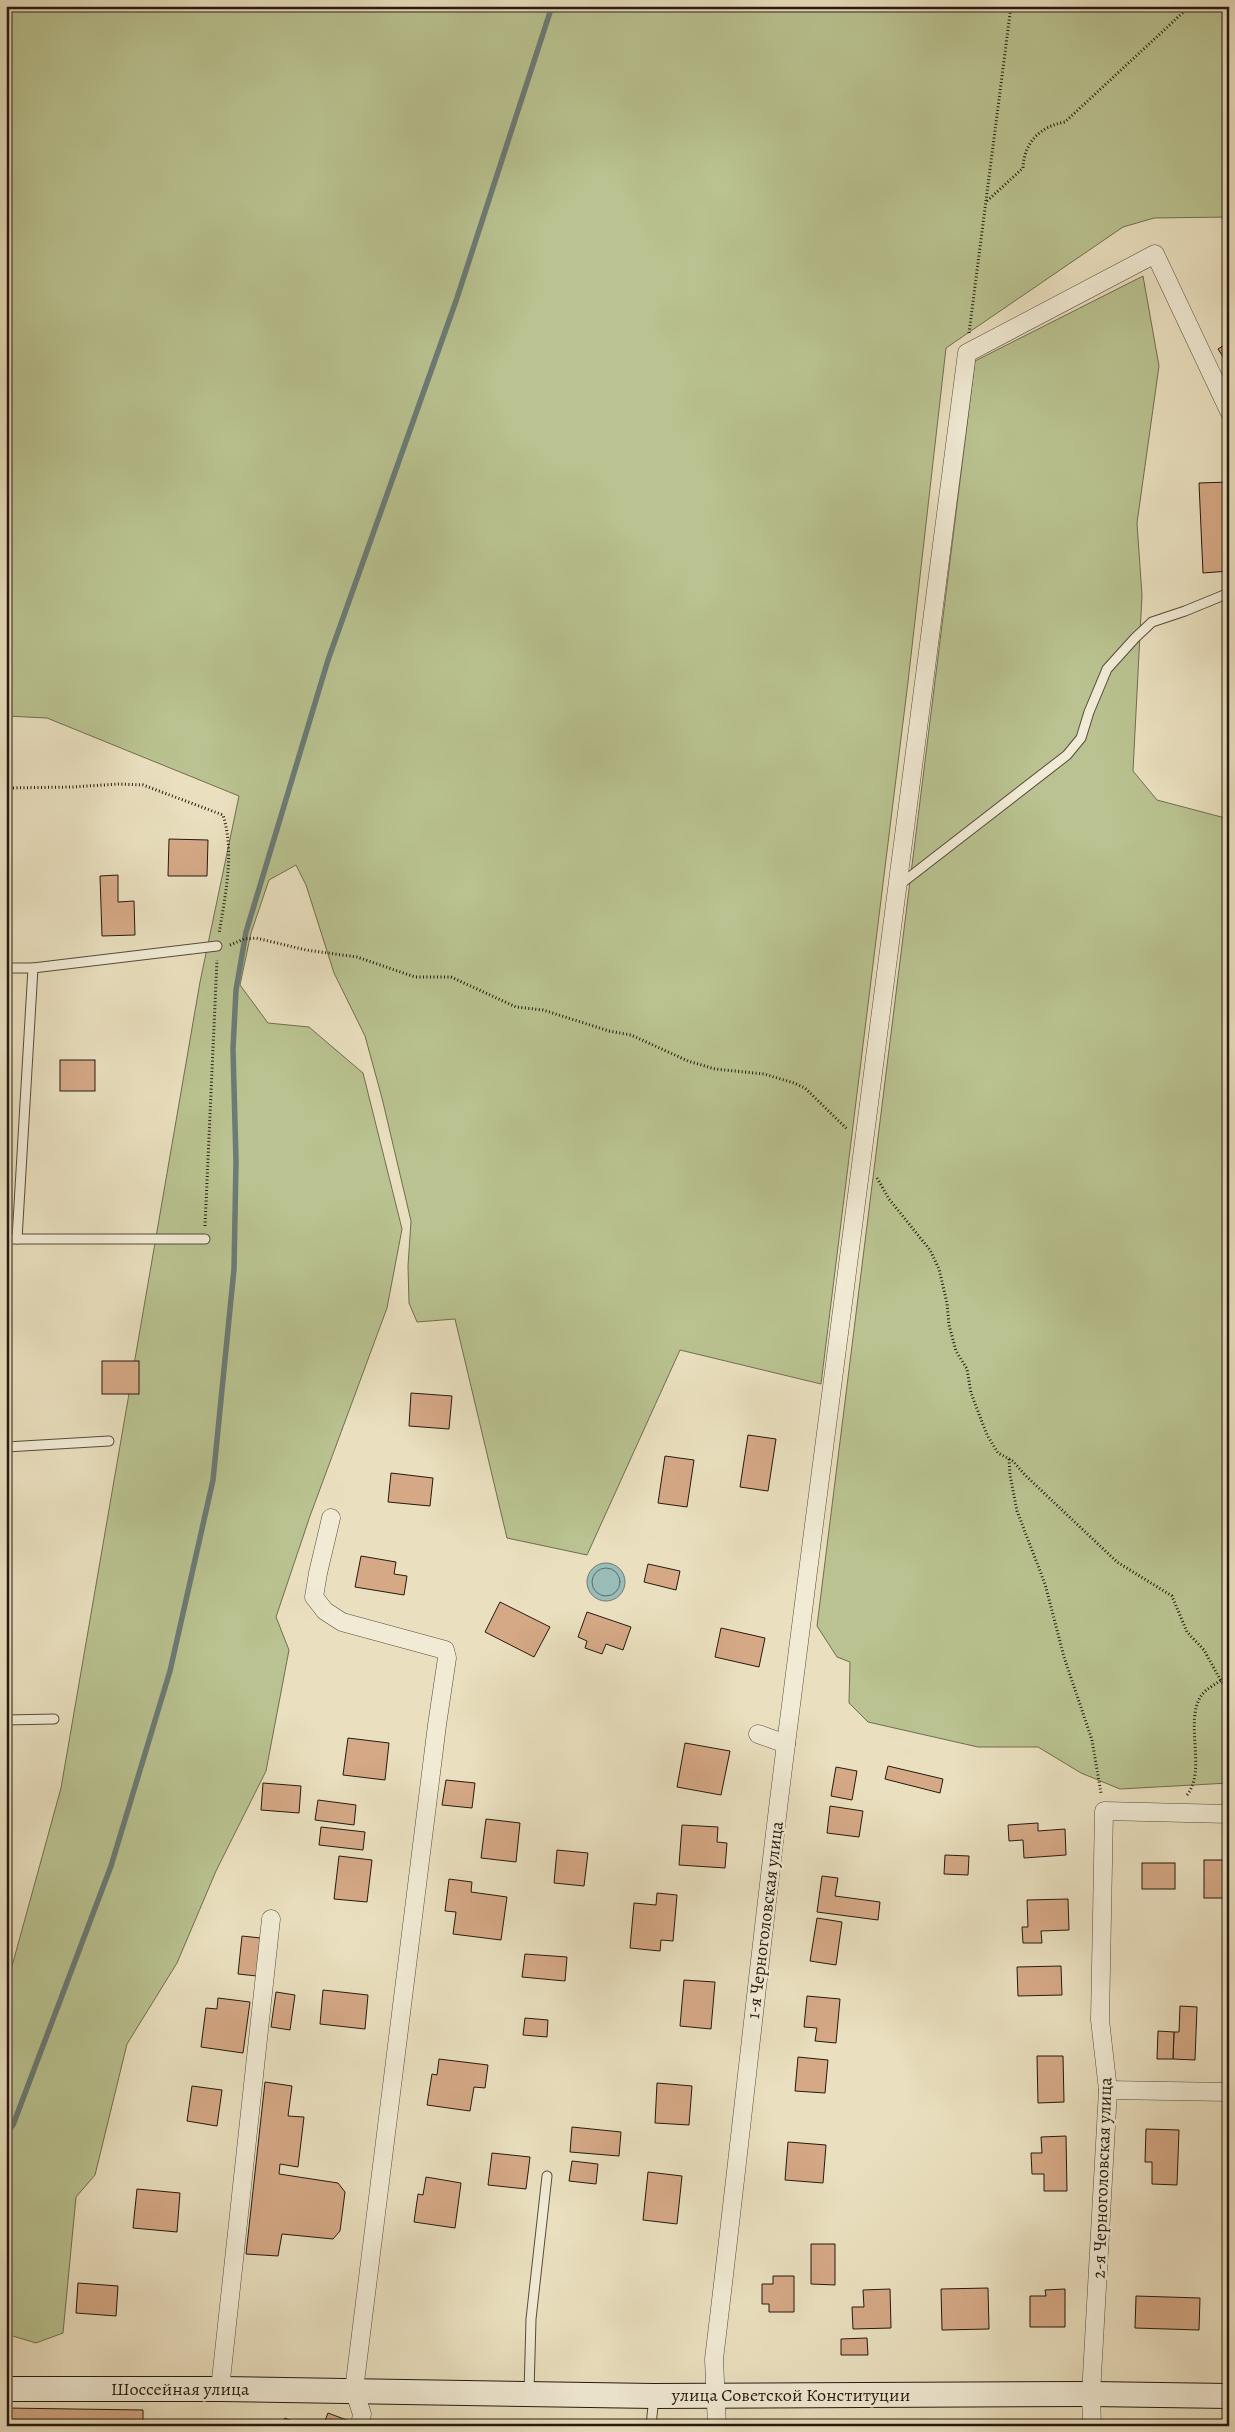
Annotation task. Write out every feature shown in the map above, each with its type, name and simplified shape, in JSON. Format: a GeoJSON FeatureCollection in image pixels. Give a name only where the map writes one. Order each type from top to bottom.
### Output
{"type":"FeatureCollection","features":[{"type":"Feature","properties":{"kind":"street"},"geometry":{"type":"LineString","coordinates":[[966,353],[1156,254],[1229,410]]}},
{"type":"Feature","properties":{"kind":"street","name":"1-я Черноголовская улица"},"geometry":{"type":"LineString","coordinates":[[717,2426],[714,2360],[786,1744],[829,1415],[862,1139],[898,887],[966,353]]}},
{"type":"Feature","properties":{"kind":"street"},"geometry":{"type":"LineString","coordinates":[[331,1518],[314,1596],[325,1611],[342,1622],[445,1650],[447,1658],[354,2390],[362,2414],[360,2426]]}},
{"type":"Feature","properties":{"kind":"street"},"geometry":{"type":"LineString","coordinates":[[758,1734],[786,1744]]}},
{"type":"Feature","properties":{"kind":"street"},"geometry":{"type":"LineString","coordinates":[[1104,1811],[1229,1814]]}},
{"type":"Feature","properties":{"kind":"street","name":"2-я Черноголовская улица"},"geometry":{"type":"LineString","coordinates":[[1092,2426],[1091,2394],[1108,2090],[1100,2020],[1104,1811]]}},
{"type":"Feature","properties":{"kind":"street"},"geometry":{"type":"LineString","coordinates":[[220,2389],[270,1919]]}},
{"type":"Feature","properties":{"kind":"street"},"geometry":{"type":"LineString","coordinates":[[1108,2090],[1229,2092]]}},
{"type":"Feature","properties":{"kind":"street","name":"Шоссейная улица"},"geometry":{"type":"LineString","coordinates":[[6,2389],[354,2390]]}},
{"type":"Feature","properties":{"kind":"street","name":"улица Советской Конституции"},"geometry":{"type":"LineString","coordinates":[[354,2390],[654,2396],[1091,2394],[1229,2396]]}},
{"type":"Feature","properties":{"kind":"lane"},"geometry":{"type":"LineString","coordinates":[[898,887],[1067,755],[1081,738],[1089,712],[1107,669],[1152,622],[1229,593]]}},
{"type":"Feature","properties":{"kind":"lane"},"geometry":{"type":"LineString","coordinates":[[6,968],[33,968],[217,946]]}},
{"type":"Feature","properties":{"kind":"lane"},"geometry":{"type":"LineString","coordinates":[[18,1239],[33,968]]}},
{"type":"Feature","properties":{"kind":"lane"},"geometry":{"type":"LineString","coordinates":[[6,1239],[204,1239]]}},
{"type":"Feature","properties":{"kind":"lane"},"geometry":{"type":"LineString","coordinates":[[6,1447],[109,1441]]}},
{"type":"Feature","properties":{"kind":"lane"},"geometry":{"type":"LineString","coordinates":[[6,1720],[54,1719]]}},
{"type":"Feature","properties":{"kind":"lane"},"geometry":{"type":"LineString","coordinates":[[529,2394],[531,2319],[547,2176]]}},
{"type":"Feature","properties":{"kind":"lane"},"geometry":{"type":"LineString","coordinates":[[651,2426],[654,2396]]}},
{"type":"Feature","properties":{"kind":"path"},"geometry":{"type":"LineString","coordinates":[[966,353],[1011,6]]}},
{"type":"Feature","properties":{"kind":"path"},"geometry":{"type":"LineString","coordinates":[[986,202],[1023,168],[1023,159],[1029,142],[1044,128],[1065,122],[1190,6]]}},
{"type":"Feature","properties":{"kind":"path"},"geometry":{"type":"LineString","coordinates":[[6,788],[64,788],[119,784],[143,785],[223,815],[227,828],[228,865],[217,946],[204,1239]]}},
{"type":"Feature","properties":{"kind":"path"},"geometry":{"type":"LineString","coordinates":[[217,946],[224,947],[244,939],[256,938],[306,950],[357,957],[415,978],[451,977],[516,1007],[543,1010],[609,1031],[631,1035],[688,1061],[715,1069],[764,1074],[794,1083],[805,1088],[844,1127],[862,1139]]}},
{"type":"Feature","properties":{"kind":"path"},"geometry":{"type":"LineString","coordinates":[[872,1172],[889,1199],[930,1250],[939,1269],[947,1303],[948,1325],[956,1351],[966,1369],[971,1393],[987,1435],[998,1453],[1009,1459],[1117,1562],[1172,1596],[1187,1632],[1204,1650],[1221,1681],[1229,1690]]}},
{"type":"Feature","properties":{"kind":"path"},"geometry":{"type":"LineString","coordinates":[[1009,1459],[1017,1511],[1045,1584],[1064,1657],[1092,1740],[1104,1811]]}},
{"type":"Feature","properties":{"kind":"path"},"geometry":{"type":"LineString","coordinates":[[1172,1813],[1189,1792],[1196,1774],[1194,1739],[1197,1709],[1201,1696],[1229,1676]]}},
{"type":"Feature","properties":{"kind":"green space"},"geometry":{"type":"Polygon","coordinates":[[[6,6],[1229,6],[1229,217],[1154,218],[1123,227],[946,348],[908,682],[821,1384],[680,1350],[587,1555],[507,1538],[455,1319],[417,1322],[409,1303],[408,1266],[411,1221],[382,1098],[365,1036],[334,973],[306,885],[296,865],[269,880],[251,933],[240,985],[268,1023],[309,1027],[363,1073],[402,1229],[387,1308],[310,1516],[276,1617],[289,1650],[266,1771],[216,1871],[177,1963],[127,2044],[95,2175],[76,2197],[63,2333],[36,2343],[6,2334],[6,1988],[61,1788],[200,982],[239,796],[47,718],[6,716],[6,6]]]}},
{"type":"Feature","properties":{"kind":"green space"},"geometry":{"type":"Polygon","coordinates":[[[1143,276],[1159,366],[1137,523],[1142,595],[1133,771],[1157,800],[1229,819],[1229,1783],[1120,1789],[1081,1773],[1038,1747],[978,1747],[868,1722],[849,1703],[850,1662],[837,1657],[817,1626],[975,361],[1143,276]]]}},
{"type":"Feature","properties":{"kind":"water"},"geometry":{"type":"Polygon","coordinates":[[[606,1563],[619,1569],[625,1582],[619,1595],[606,1601],[593,1595],[587,1582],[593,1569],[606,1563]]]}},
{"type":"Feature","properties":{"kind":"building"},"geometry":{"type":"Polygon","coordinates":[[[1229,342],[1229,366],[1218,349],[1229,342]]]}},
{"type":"Feature","properties":{"kind":"building"},"geometry":{"type":"Polygon","coordinates":[[[1229,482],[1229,571],[1203,573],[1199,483],[1229,482]]]}},
{"type":"Feature","properties":{"kind":"building"},"geometry":{"type":"Polygon","coordinates":[[[169,839],[208,840],[207,876],[168,876],[169,839]]]}},
{"type":"Feature","properties":{"kind":"building"},"geometry":{"type":"Polygon","coordinates":[[[118,875],[118,902],[134,901],[135,935],[102,936],[100,876],[118,875]]]}},
{"type":"Feature","properties":{"kind":"building"},"geometry":{"type":"Polygon","coordinates":[[[60,1060],[95,1060],[95,1091],[60,1091],[60,1060]]]}},
{"type":"Feature","properties":{"kind":"building"},"geometry":{"type":"Polygon","coordinates":[[[102,1361],[139,1361],[139,1394],[102,1394],[102,1361]]]}},
{"type":"Feature","properties":{"kind":"building"},"geometry":{"type":"Polygon","coordinates":[[[411,1393],[452,1396],[449,1429],[409,1426],[411,1393]]]}},
{"type":"Feature","properties":{"kind":"building"},"geometry":{"type":"Polygon","coordinates":[[[748,1435],[776,1439],[768,1491],[740,1487],[748,1435]]]}},
{"type":"Feature","properties":{"kind":"building"},"geometry":{"type":"Polygon","coordinates":[[[665,1456],[694,1460],[687,1507],[658,1503],[665,1456]]]}},
{"type":"Feature","properties":{"kind":"building"},"geometry":{"type":"Polygon","coordinates":[[[391,1473],[433,1478],[430,1506],[388,1502],[391,1473]]]}},
{"type":"Feature","properties":{"kind":"building"},"geometry":{"type":"Polygon","coordinates":[[[361,1556],[396,1562],[394,1574],[407,1576],[404,1595],[355,1587],[361,1556]]]}},
{"type":"Feature","properties":{"kind":"building"},"geometry":{"type":"Polygon","coordinates":[[[648,1564],[680,1571],[676,1590],[644,1582],[648,1564]]]}},
{"type":"Feature","properties":{"kind":"building"},"geometry":{"type":"Polygon","coordinates":[[[500,1602],[550,1627],[534,1657],[485,1632],[500,1602]]]}},
{"type":"Feature","properties":{"kind":"building"},"geometry":{"type":"Polygon","coordinates":[[[587,1612],[631,1627],[623,1650],[606,1644],[602,1654],[585,1648],[587,1641],[578,1637],[587,1612]]]}},
{"type":"Feature","properties":{"kind":"building"},"geometry":{"type":"Polygon","coordinates":[[[721,1628],[765,1638],[759,1667],[715,1657],[721,1628]]]}},
{"type":"Feature","properties":{"kind":"building"},"geometry":{"type":"Polygon","coordinates":[[[348,1738],[389,1743],[385,1780],[343,1775],[348,1738]]]}},
{"type":"Feature","properties":{"kind":"building"},"geometry":{"type":"Polygon","coordinates":[[[685,1743],[730,1751],[721,1795],[677,1787],[685,1743]]]}},
{"type":"Feature","properties":{"kind":"building"},"geometry":{"type":"Polygon","coordinates":[[[888,1766],[943,1779],[940,1793],[885,1779],[888,1766]]]}},
{"type":"Feature","properties":{"kind":"building"},"geometry":{"type":"Polygon","coordinates":[[[836,1767],[857,1771],[852,1800],[831,1796],[836,1767]]]}},
{"type":"Feature","properties":{"kind":"building"},"geometry":{"type":"Polygon","coordinates":[[[446,1780],[475,1783],[472,1808],[442,1805],[446,1780]]]}},
{"type":"Feature","properties":{"kind":"building"},"geometry":{"type":"Polygon","coordinates":[[[263,1783],[301,1786],[299,1813],[261,1810],[263,1783]]]}},
{"type":"Feature","properties":{"kind":"building"},"geometry":{"type":"Polygon","coordinates":[[[318,1800],[356,1805],[354,1825],[315,1820],[318,1800]]]}},
{"type":"Feature","properties":{"kind":"building"},"geometry":{"type":"Polygon","coordinates":[[[830,1806],[863,1811],[859,1837],[827,1833],[830,1806]]]}},
{"type":"Feature","properties":{"kind":"building"},"geometry":{"type":"Polygon","coordinates":[[[486,1819],[520,1823],[516,1862],[481,1858],[486,1819]]]}},
{"type":"Feature","properties":{"kind":"building"},"geometry":{"type":"Polygon","coordinates":[[[1038,1823],[1038,1831],[1065,1829],[1066,1855],[1024,1858],[1023,1840],[1009,1841],[1008,1825],[1038,1823]]]}},
{"type":"Feature","properties":{"kind":"building"},"geometry":{"type":"Polygon","coordinates":[[[682,1825],[718,1827],[717,1842],[727,1843],[725,1868],[679,1865],[682,1825]]]}},
{"type":"Feature","properties":{"kind":"building"},"geometry":{"type":"Polygon","coordinates":[[[321,1827],[365,1832],[363,1850],[319,1845],[321,1827]]]}},
{"type":"Feature","properties":{"kind":"building"},"geometry":{"type":"Polygon","coordinates":[[[557,1850],[588,1853],[584,1886],[554,1883],[557,1850]]]}},
{"type":"Feature","properties":{"kind":"building"},"geometry":{"type":"Polygon","coordinates":[[[945,1855],[969,1856],[968,1875],[944,1874],[945,1855]]]}},
{"type":"Feature","properties":{"kind":"building"},"geometry":{"type":"Polygon","coordinates":[[[339,1856],[372,1860],[367,1902],[334,1899],[339,1856]]]}},
{"type":"Feature","properties":{"kind":"building"},"geometry":{"type":"Polygon","coordinates":[[[1204,1860],[1229,1860],[1229,1898],[1204,1898],[1204,1860]]]}},
{"type":"Feature","properties":{"kind":"building"},"geometry":{"type":"Polygon","coordinates":[[[1142,1863],[1175,1863],[1175,1889],[1142,1889],[1142,1863]]]}},
{"type":"Feature","properties":{"kind":"building"},"geometry":{"type":"Polygon","coordinates":[[[822,1876],[838,1878],[835,1896],[880,1902],[878,1920],[817,1912],[822,1876]]]}},
{"type":"Feature","properties":{"kind":"building"},"geometry":{"type":"Polygon","coordinates":[[[449,1879],[472,1882],[471,1892],[507,1897],[501,1940],[453,1934],[456,1912],[445,1911],[449,1879]]]}},
{"type":"Feature","properties":{"kind":"building"},"geometry":{"type":"Polygon","coordinates":[[[657,1893],[677,1895],[673,1941],[661,1940],[660,1951],[630,1948],[634,1903],[656,1905],[657,1893]]]}},
{"type":"Feature","properties":{"kind":"building"},"geometry":{"type":"Polygon","coordinates":[[[1068,1899],[1069,1930],[1041,1931],[1042,1943],[1023,1943],[1022,1927],[1028,1927],[1027,1900],[1068,1899]]]}},
{"type":"Feature","properties":{"kind":"building"},"geometry":{"type":"Polygon","coordinates":[[[817,1918],[842,1922],[836,1965],[810,1961],[817,1918]]]}},
{"type":"Feature","properties":{"kind":"building"},"geometry":{"type":"Polygon","coordinates":[[[242,1936],[261,1938],[257,1976],[238,1974],[242,1936]]]}},
{"type":"Feature","properties":{"kind":"building"},"geometry":{"type":"Polygon","coordinates":[[[525,1954],[567,1957],[565,1981],[522,1977],[525,1954]]]}},
{"type":"Feature","properties":{"kind":"building"},"geometry":{"type":"Polygon","coordinates":[[[1061,1966],[1062,1995],[1018,1996],[1017,1967],[1061,1966]]]}},
{"type":"Feature","properties":{"kind":"building"},"geometry":{"type":"Polygon","coordinates":[[[684,1980],[715,1982],[711,2029],[680,2026],[684,1980]]]}},
{"type":"Feature","properties":{"kind":"building"},"geometry":{"type":"Polygon","coordinates":[[[323,1990],[368,1995],[365,2029],[320,2024],[323,1990]]]}},
{"type":"Feature","properties":{"kind":"building"},"geometry":{"type":"Polygon","coordinates":[[[276,1992],[295,1995],[290,2030],[271,2027],[276,1992]]]}},
{"type":"Feature","properties":{"kind":"building"},"geometry":{"type":"Polygon","coordinates":[[[807,1996],[840,1999],[836,2043],[815,2041],[817,2028],[804,2027],[807,1996]]]}},
{"type":"Feature","properties":{"kind":"building"},"geometry":{"type":"Polygon","coordinates":[[[218,1998],[250,2002],[243,2053],[201,2047],[206,2008],[217,2009],[218,1998]]]}},
{"type":"Feature","properties":{"kind":"building"},"geometry":{"type":"Polygon","coordinates":[[[1180,2006],[1197,2007],[1195,2060],[1173,2059],[1174,2032],[1179,2032],[1180,2006]]]}},
{"type":"Feature","properties":{"kind":"building"},"geometry":{"type":"Polygon","coordinates":[[[525,2018],[548,2020],[547,2037],[523,2035],[525,2018]]]}},
{"type":"Feature","properties":{"kind":"building"},"geometry":{"type":"Polygon","coordinates":[[[1158,2031],[1174,2032],[1173,2059],[1157,2059],[1158,2031]]]}},
{"type":"Feature","properties":{"kind":"building"},"geometry":{"type":"Polygon","coordinates":[[[1037,2056],[1063,2056],[1064,2102],[1038,2103],[1037,2056]]]}},
{"type":"Feature","properties":{"kind":"building"},"geometry":{"type":"Polygon","coordinates":[[[798,2057],[828,2060],[825,2093],[795,2091],[798,2057]]]}},
{"type":"Feature","properties":{"kind":"building"},"geometry":{"type":"Polygon","coordinates":[[[439,2059],[488,2065],[485,2088],[474,2087],[470,2111],[427,2105],[432,2074],[437,2075],[439,2059]]]}},
{"type":"Feature","properties":{"kind":"building"},"geometry":{"type":"Polygon","coordinates":[[[265,2082],[292,2086],[288,2116],[304,2117],[298,2167],[280,2164],[279,2174],[338,2183],[345,2192],[340,2231],[333,2239],[282,2234],[278,2256],[246,2254],[265,2082]]]}},
{"type":"Feature","properties":{"kind":"building"},"geometry":{"type":"Polygon","coordinates":[[[657,2083],[692,2086],[689,2125],[655,2123],[657,2083]]]}},
{"type":"Feature","properties":{"kind":"building"},"geometry":{"type":"Polygon","coordinates":[[[192,2086],[222,2090],[217,2126],[187,2121],[192,2086]]]}},
{"type":"Feature","properties":{"kind":"building"},"geometry":{"type":"Polygon","coordinates":[[[572,2127],[621,2132],[619,2156],[570,2152],[572,2127]]]}},
{"type":"Feature","properties":{"kind":"building"},"geometry":{"type":"Polygon","coordinates":[[[1146,2129],[1179,2130],[1177,2185],[1152,2184],[1152,2162],[1145,2162],[1146,2129]]]}},
{"type":"Feature","properties":{"kind":"building"},"geometry":{"type":"Polygon","coordinates":[[[1066,2136],[1067,2191],[1044,2191],[1044,2174],[1032,2174],[1031,2153],[1042,2153],[1041,2137],[1066,2136]]]}},
{"type":"Feature","properties":{"kind":"building"},"geometry":{"type":"Polygon","coordinates":[[[788,2142],[826,2145],[823,2183],[785,2180],[788,2142]]]}},
{"type":"Feature","properties":{"kind":"building"},"geometry":{"type":"Polygon","coordinates":[[[492,2153],[530,2157],[526,2189],[488,2185],[492,2153]]]}},
{"type":"Feature","properties":{"kind":"building"},"geometry":{"type":"Polygon","coordinates":[[[572,2161],[598,2164],[596,2184],[569,2181],[572,2161]]]}},
{"type":"Feature","properties":{"kind":"building"},"geometry":{"type":"Polygon","coordinates":[[[648,2172],[682,2176],[677,2224],[643,2220],[648,2172]]]}},
{"type":"Feature","properties":{"kind":"building"},"geometry":{"type":"Polygon","coordinates":[[[426,2177],[461,2183],[455,2228],[414,2222],[418,2194],[423,2195],[426,2177]]]}},
{"type":"Feature","properties":{"kind":"building"},"geometry":{"type":"Polygon","coordinates":[[[137,2189],[180,2193],[177,2232],[133,2228],[137,2189]]]}},
{"type":"Feature","properties":{"kind":"building"},"geometry":{"type":"Polygon","coordinates":[[[811,2244],[835,2244],[835,2285],[811,2284],[811,2244]]]}},
{"type":"Feature","properties":{"kind":"building"},"geometry":{"type":"Polygon","coordinates":[[[773,2276],[794,2276],[794,2312],[769,2312],[769,2304],[762,2304],[762,2284],[773,2284],[773,2276]]]}},
{"type":"Feature","properties":{"kind":"building"},"geometry":{"type":"Polygon","coordinates":[[[78,2283],[118,2286],[116,2316],[76,2313],[78,2283]]]}},
{"type":"Feature","properties":{"kind":"building"},"geometry":{"type":"Polygon","coordinates":[[[988,2288],[989,2329],[942,2330],[941,2289],[988,2288]]]}},
{"type":"Feature","properties":{"kind":"building"},"geometry":{"type":"Polygon","coordinates":[[[890,2289],[891,2328],[853,2329],[852,2307],[864,2307],[863,2290],[890,2289]]]}},
{"type":"Feature","properties":{"kind":"building"},"geometry":{"type":"Polygon","coordinates":[[[1065,2289],[1065,2327],[1030,2327],[1030,2296],[1046,2296],[1045,2290],[1065,2289]]]}},
{"type":"Feature","properties":{"kind":"building"},"geometry":{"type":"Polygon","coordinates":[[[1136,2296],[1200,2298],[1199,2330],[1135,2328],[1136,2296]]]}},
{"type":"Feature","properties":{"kind":"building"},"geometry":{"type":"Polygon","coordinates":[[[867,2338],[868,2355],[841,2355],[841,2339],[867,2338]]]}},
{"type":"Feature","properties":{"kind":"building"},"geometry":{"type":"Polygon","coordinates":[[[6,2408],[143,2410],[143,2426],[6,2426],[6,2408]]]}},
{"type":"Feature","properties":{"kind":"building"},"geometry":{"type":"Polygon","coordinates":[[[328,2413],[352,2422],[350,2426],[323,2426],[328,2413]]]}},
{"type":"Feature","properties":{"kind":"building"},"geometry":{"type":"Polygon","coordinates":[[[285,2418],[303,2426],[282,2426],[285,2418]]]}},
{"type":"Feature","properties":{"kind":"waterway"},"geometry":{"type":"LineString","coordinates":[[6,2133],[13,2125],[111,1866],[170,1671],[213,1480],[234,1269],[236,1162],[233,1049],[236,990],[246,932],[328,660],[456,301],[552,6]]}}]}
